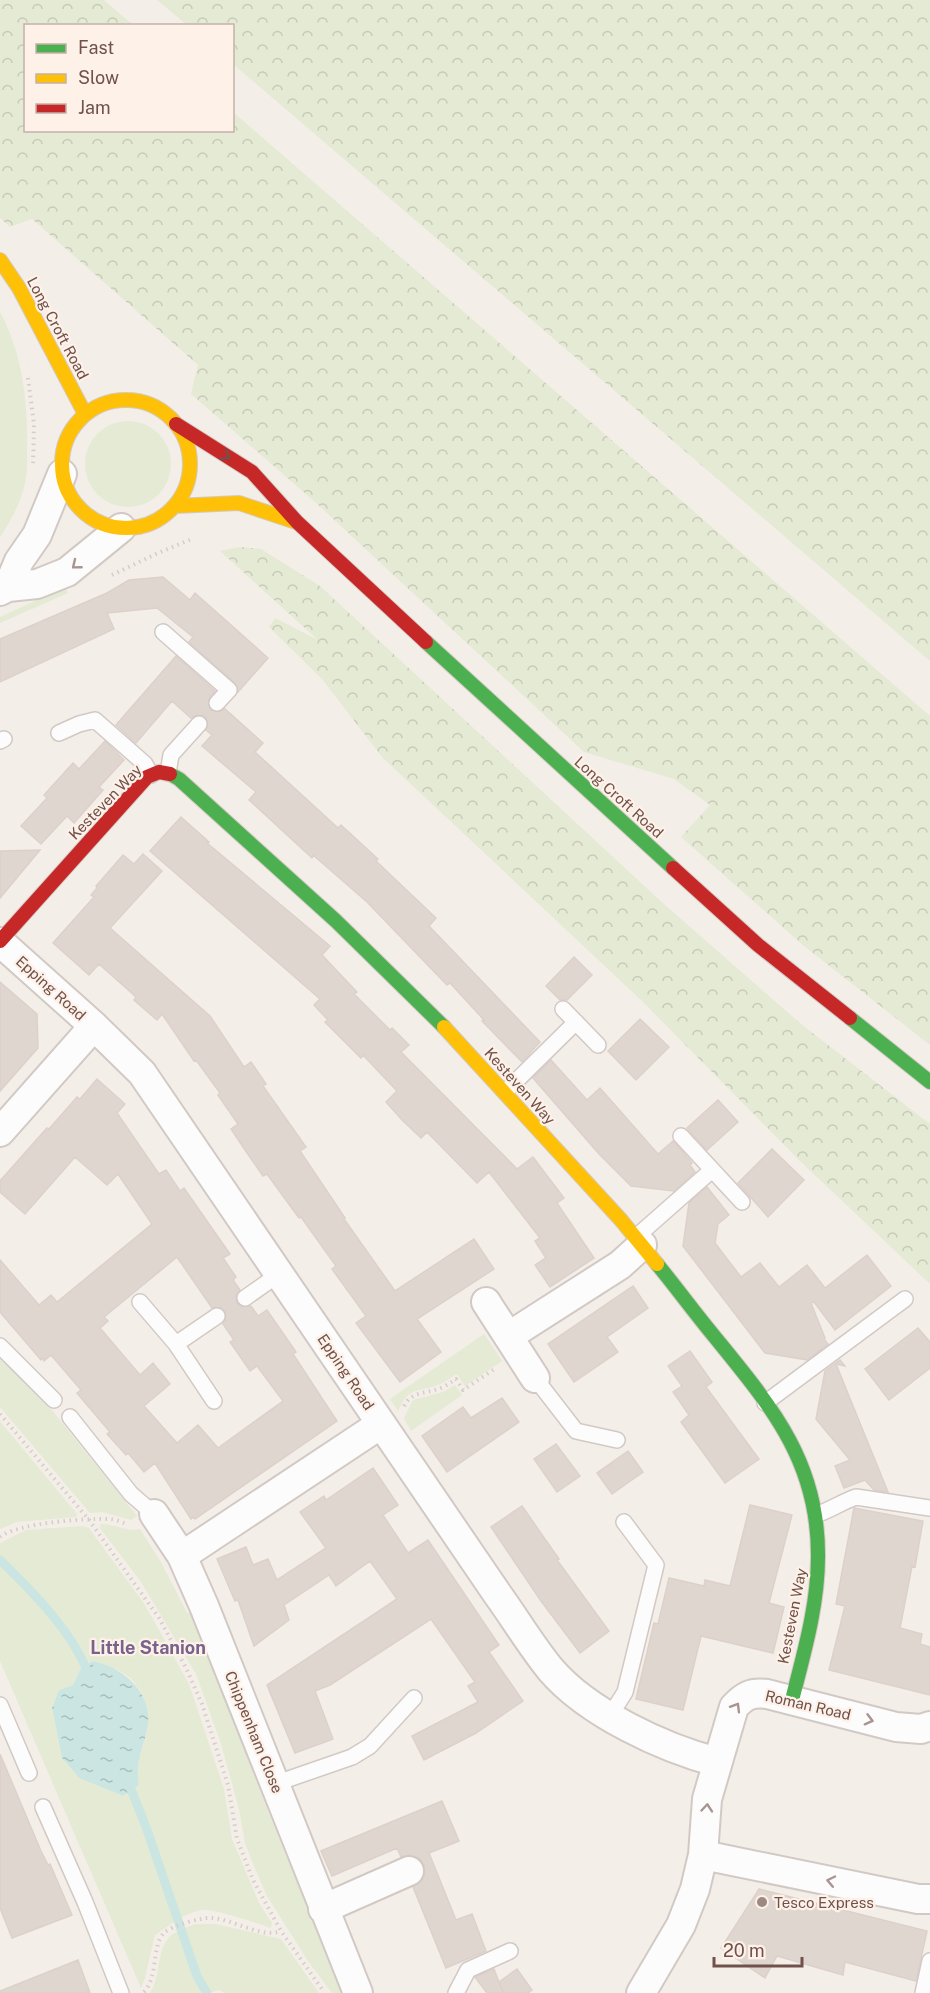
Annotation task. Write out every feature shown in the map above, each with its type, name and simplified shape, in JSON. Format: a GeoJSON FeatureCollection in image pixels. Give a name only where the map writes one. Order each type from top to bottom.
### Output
{"type":"FeatureCollection","features":[{"type":"Feature","properties":{"kind":"street","name":"Long Croft Road"},"geometry":{"type":"LineString","coordinates":[[0,260],[19,288],[86,414]]}},
{"type":"Feature","properties":{"kind":"street"},"geometry":{"type":"LineString","coordinates":[[125,400],[144,403],[162,411],[176,424],[185,440],[190,457],[190,474],[185,491],[175,506],[160,519],[141,526],[121,528],[101,524],[84,513],[70,495],[63,474],[63,451],[72,429],[86,414],[105,404],[125,400]]}},
{"type":"Feature","properties":{"kind":"street","name":"Long Croft Road"},"geometry":{"type":"LineString","coordinates":[[176,424],[252,472],[297,522],[525,735],[758,945],[930,1082]]}},
{"type":"Feature","properties":{"kind":"street"},"geometry":{"type":"LineString","coordinates":[[4,589],[19,561],[37,535],[63,474]]}},
{"type":"Feature","properties":{"kind":"street","name":"Long Croft Road"},"geometry":{"type":"LineString","coordinates":[[175,506],[239,503],[297,522]]}},
{"type":"Feature","properties":{"kind":"street"},"geometry":{"type":"LineString","coordinates":[[4,589],[37,584],[67,572],[121,528]]}},
{"type":"Feature","properties":{"kind":"street","name":"Kesteven Way"},"geometry":{"type":"LineString","coordinates":[[0,941],[157,771],[168,773],[179,779],[389,971],[505,1092],[639,1241],[765,1402],[788,1436],[804,1468],[816,1515],[819,1565],[816,1594],[792,1700]]}},
{"type":"Feature","properties":{"kind":"street","name":"Epping Road"},"geometry":{"type":"LineString","coordinates":[[0,941],[142,1073],[279,1274],[391,1419],[551,1670],[569,1688],[610,1716],[662,1743],[694,1756],[717,1762]]}},
{"type":"Feature","properties":{"kind":"street"},"geometry":{"type":"LineString","coordinates":[[0,1132],[94,1026]]}},
{"type":"Feature","properties":{"kind":"street"},"geometry":{"type":"LineString","coordinates":[[509,1336],[620,1265],[639,1241]]}},
{"type":"Feature","properties":{"kind":"street"},"geometry":{"type":"LineString","coordinates":[[486,1302],[535,1378]]}},
{"type":"Feature","properties":{"kind":"street"},"geometry":{"type":"LineString","coordinates":[[182,1556],[391,1419]]}},
{"type":"Feature","properties":{"kind":"street","name":"Chippenham Close"},"geometry":{"type":"LineString","coordinates":[[153,1514],[182,1556],[358,1993]]}},
{"type":"Feature","properties":{"kind":"street","name":"Roman Road"},"geometry":{"type":"LineString","coordinates":[[641,1993],[681,1925],[695,1889],[703,1855],[707,1799],[734,1707],[744,1696],[756,1693],[792,1700],[896,1727],[921,1729],[930,1726]]}},
{"type":"Feature","properties":{"kind":"street"},"geometry":{"type":"LineString","coordinates":[[703,1855],[918,1899],[930,1899]]}},
{"type":"Feature","properties":{"kind":"street"},"geometry":{"type":"LineString","coordinates":[[324,1909],[409,1871]]}},
{"type":"Feature","properties":{"kind":"lane"},"geometry":{"type":"LineString","coordinates":[[163,632],[229,690],[217,703]]}},
{"type":"Feature","properties":{"kind":"lane"},"geometry":{"type":"LineString","coordinates":[[59,733],[95,720],[145,764],[151,775]]}},
{"type":"Feature","properties":{"kind":"lane"},"geometry":{"type":"LineString","coordinates":[[168,773],[171,756],[199,724]]}},
{"type":"Feature","properties":{"kind":"lane"},"geometry":{"type":"LineString","coordinates":[[564,1009],[598,1045]]}},
{"type":"Feature","properties":{"kind":"lane"},"geometry":{"type":"LineString","coordinates":[[505,1092],[576,1022]]}},
{"type":"Feature","properties":{"kind":"lane"},"geometry":{"type":"LineString","coordinates":[[681,1136],[742,1202]]}},
{"type":"Feature","properties":{"kind":"lane"},"geometry":{"type":"LineString","coordinates":[[639,1241],[712,1170]]}},
{"type":"Feature","properties":{"kind":"lane"},"geometry":{"type":"LineString","coordinates":[[245,1298],[279,1274]]}},
{"type":"Feature","properties":{"kind":"lane"},"geometry":{"type":"LineString","coordinates":[[765,1402],[905,1299]]}},
{"type":"Feature","properties":{"kind":"lane"},"geometry":{"type":"LineString","coordinates":[[140,1302],[176,1344],[214,1401]]}},
{"type":"Feature","properties":{"kind":"lane"},"geometry":{"type":"LineString","coordinates":[[176,1344],[217,1316]]}},
{"type":"Feature","properties":{"kind":"lane"},"geometry":{"type":"LineString","coordinates":[[0,1346],[54,1400]]}},
{"type":"Feature","properties":{"kind":"lane"},"geometry":{"type":"LineString","coordinates":[[535,1378],[576,1431],[617,1440]]}},
{"type":"Feature","properties":{"kind":"lane","name":"Chippenham Close"},"geometry":{"type":"LineString","coordinates":[[70,1417],[130,1494],[153,1514]]}},
{"type":"Feature","properties":{"kind":"lane"},"geometry":{"type":"LineString","coordinates":[[816,1515],[856,1497],[930,1508]]}},
{"type":"Feature","properties":{"kind":"lane"},"geometry":{"type":"LineString","coordinates":[[610,1716],[625,1692],[656,1565],[624,1522]]}},
{"type":"Feature","properties":{"kind":"lane"},"geometry":{"type":"LineString","coordinates":[[274,1784],[352,1757],[370,1746],[414,1698]]}},
{"type":"Feature","properties":{"kind":"lane"},"geometry":{"type":"LineString","coordinates":[[0,1705],[29,1773]]}},
{"type":"Feature","properties":{"kind":"lane"},"geometry":{"type":"LineString","coordinates":[[43,1807],[85,1902],[121,1993]]}},
{"type":"Feature","properties":{"kind":"lane"},"geometry":{"type":"LineString","coordinates":[[456,1993],[468,1970],[510,1951]]}},
{"type":"Feature","properties":{"kind":"lane"},"geometry":{"type":"LineString","coordinates":[[923,1993],[930,1961]]}},
{"type":"Feature","properties":{"kind":"path"},"geometry":{"type":"LineString","coordinates":[[28,378],[34,424],[32,473]]}},
{"type":"Feature","properties":{"kind":"path"},"geometry":{"type":"LineString","coordinates":[[106,578],[194,537]]}},
{"type":"Feature","properties":{"kind":"path"},"geometry":{"type":"LineString","coordinates":[[391,1419],[414,1395],[440,1389],[456,1380],[463,1390],[498,1367]]}},
{"type":"Feature","properties":{"kind":"path"},"geometry":{"type":"LineString","coordinates":[[0,1414],[89,1520],[159,1618],[202,1704],[228,1785],[237,1839],[253,1880],[281,1931],[325,1993]]}},
{"type":"Feature","properties":{"kind":"path"},"geometry":{"type":"LineString","coordinates":[[0,1537],[15,1528],[89,1520],[111,1519],[136,1527],[153,1514]]}},
{"type":"Feature","properties":{"kind":"path"},"geometry":{"type":"LineString","coordinates":[[144,1993],[153,1977],[159,1942],[165,1933],[173,1929],[203,1918],[273,1934],[281,1931]]}},
{"type":"Feature","properties":{"kind":"green space"},"geometry":{"type":"Polygon","coordinates":[[[0,0],[104,0],[132,24],[24,24],[24,132],[234,132],[234,113],[930,716],[930,1045],[804,946],[681,837],[710,805],[674,779],[584,752],[315,502],[191,394],[198,365],[32,219],[10,227],[0,218],[0,0]]]}},
{"type":"Feature","properties":{"kind":"green space"},"geometry":{"type":"Polygon","coordinates":[[[157,0],[930,0],[930,661],[234,65],[234,24],[186,24],[157,0]]]}},
{"type":"Feature","properties":{"kind":"green space"},"geometry":{"type":"Polygon","coordinates":[[[0,312],[14,344],[25,394],[27,472],[20,500],[0,537],[0,312]]]}},
{"type":"Feature","properties":{"kind":"green space"},"geometry":{"type":"Polygon","coordinates":[[[128,421],[152,428],[164,440],[171,464],[164,488],[152,500],[128,507],[104,500],[92,488],[85,464],[92,440],[104,428],[128,421]]]}},
{"type":"Feature","properties":{"kind":"green space"},"geometry":{"type":"Polygon","coordinates":[[[240,547],[261,549],[320,586],[665,905],[801,1024],[930,1124],[930,1284],[799,1160],[642,1001],[382,757],[322,679],[269,627],[275,618],[318,640],[220,551],[240,547]]]}},
{"type":"Feature","properties":{"kind":"green space"},"geometry":{"type":"Polygon","coordinates":[[[65,587],[68,593],[0,623],[0,617],[65,587]]]}},
{"type":"Feature","properties":{"kind":"green space"},"geometry":{"type":"Polygon","coordinates":[[[484,1334],[502,1361],[465,1386],[457,1374],[438,1385],[413,1392],[405,1398],[398,1411],[390,1399],[484,1334]]]}},
{"type":"Feature","properties":{"kind":"green space"},"geometry":{"type":"Polygon","coordinates":[[[0,1359],[43,1399],[137,1516],[131,1520],[102,1512],[90,1513],[0,1407],[0,1359]]]}},
{"type":"Feature","properties":{"kind":"green space"},"geometry":{"type":"Polygon","coordinates":[[[455,1385],[462,1395],[411,1431],[404,1418],[413,1400],[443,1392],[455,1385]]]}},
{"type":"Feature","properties":{"kind":"green space"},"geometry":{"type":"Polygon","coordinates":[[[0,1421],[77,1514],[76,1517],[17,1522],[0,1529],[0,1421]]]}},
{"type":"Feature","properties":{"kind":"green space"},"geometry":{"type":"Polygon","coordinates":[[[101,1524],[140,1529],[162,1564],[187,1613],[191,1612],[271,1819],[342,1993],[332,1993],[308,1961],[267,1896],[245,1843],[239,1809],[221,1744],[196,1674],[141,1582],[100,1528],[101,1524]]]}},
{"type":"Feature","properties":{"kind":"green space"},"geometry":{"type":"Polygon","coordinates":[[[83,1526],[89,1528],[145,1605],[189,1684],[224,1789],[232,1839],[259,1903],[272,1923],[271,1928],[235,1916],[207,1910],[183,1917],[155,1935],[141,1988],[0,1661],[0,1543],[26,1530],[83,1526]],[[91,1661],[80,1670],[73,1685],[59,1690],[52,1708],[62,1758],[79,1778],[123,1796],[139,1785],[138,1763],[147,1730],[148,1714],[144,1698],[135,1683],[116,1669],[91,1661]]]}},
{"type":"Feature","properties":{"kind":"green space"},"geometry":{"type":"Polygon","coordinates":[[[195,1924],[215,1924],[281,1939],[319,1993],[224,1993],[219,1990],[209,1993],[150,1993],[167,1940],[173,1934],[195,1924]]]}},
{"type":"Feature","properties":{"kind":"water"},"geometry":{"type":"Polygon","coordinates":[[[92,1661],[104,1664],[126,1676],[142,1694],[146,1705],[147,1730],[138,1763],[139,1785],[123,1796],[79,1778],[62,1758],[52,1708],[59,1690],[73,1685],[80,1670],[92,1661]]]}},
{"type":"Feature","properties":{"kind":"building"},"geometry":{"type":"Polygon","coordinates":[[[163,577],[190,600],[195,593],[268,658],[238,692],[235,683],[189,642],[193,637],[157,608],[107,613],[114,629],[0,682],[0,639],[107,593],[129,580],[163,577]]]}},
{"type":"Feature","properties":{"kind":"building"},"geometry":{"type":"Polygon","coordinates":[[[176,656],[215,691],[208,700],[210,710],[219,712],[225,709],[263,743],[255,752],[338,828],[341,825],[436,918],[429,926],[540,1042],[522,1062],[482,1021],[484,1020],[450,983],[447,985],[367,902],[313,855],[312,858],[249,800],[256,792],[202,746],[212,735],[206,730],[208,722],[205,716],[197,715],[191,718],[172,701],[136,743],[116,725],[176,656]]]}},
{"type":"Feature","properties":{"kind":"building"},"geometry":{"type":"Polygon","coordinates":[[[105,741],[124,760],[99,787],[103,790],[74,823],[67,816],[41,844],[21,826],[47,798],[44,795],[73,763],[79,769],[105,741]]]}},
{"type":"Feature","properties":{"kind":"building"},"geometry":{"type":"Polygon","coordinates":[[[181,817],[209,842],[207,843],[330,946],[322,955],[357,992],[354,994],[390,1030],[392,1028],[409,1045],[401,1052],[517,1169],[533,1157],[564,1198],[557,1203],[594,1258],[550,1287],[535,1265],[546,1258],[535,1241],[540,1238],[489,1172],[477,1183],[427,1132],[421,1138],[403,1121],[386,1102],[397,1091],[363,1055],[361,1058],[325,1022],[328,1020],[314,1005],[320,999],[150,851],[181,817]]]}},
{"type":"Feature","properties":{"kind":"building"},"geometry":{"type":"Polygon","coordinates":[[[40,850],[0,898],[0,851],[40,850]]]}},
{"type":"Feature","properties":{"kind":"building"},"geometry":{"type":"Polygon","coordinates":[[[143,854],[162,871],[110,928],[210,1016],[244,1067],[251,1062],[266,1084],[263,1086],[306,1147],[300,1151],[395,1291],[474,1239],[494,1269],[417,1319],[441,1352],[400,1382],[356,1323],[366,1316],[332,1269],[336,1266],[301,1217],[299,1218],[267,1174],[263,1176],[245,1150],[231,1129],[238,1124],[218,1095],[220,1093],[196,1060],[194,1061],[162,1014],[157,1020],[134,1000],[136,997],[99,964],[89,975],[53,943],[94,897],[91,895],[97,888],[96,886],[123,855],[134,864],[143,854]]]}},
{"type":"Feature","properties":{"kind":"building"},"geometry":{"type":"Polygon","coordinates":[[[574,957],[592,975],[567,1000],[560,1000],[546,986],[574,957]]]}},
{"type":"Feature","properties":{"kind":"building"},"geometry":{"type":"Polygon","coordinates":[[[0,982],[37,1014],[38,1048],[0,1091],[0,982]]]}},
{"type":"Feature","properties":{"kind":"building"},"geometry":{"type":"Polygon","coordinates":[[[640,1019],[669,1047],[636,1080],[608,1051],[640,1019]]]}},
{"type":"Feature","properties":{"kind":"building"},"geometry":{"type":"Polygon","coordinates":[[[551,1060],[587,1100],[600,1088],[658,1154],[673,1141],[692,1163],[690,1165],[695,1172],[674,1191],[631,1186],[599,1154],[533,1078],[551,1060]]]}},
{"type":"Feature","properties":{"kind":"building"},"geometry":{"type":"Polygon","coordinates":[[[97,1079],[125,1104],[117,1113],[159,1174],[166,1170],[180,1191],[184,1188],[230,1254],[223,1258],[236,1277],[233,1280],[240,1290],[236,1294],[237,1303],[241,1307],[251,1306],[258,1316],[267,1310],[296,1352],[293,1354],[337,1421],[195,1519],[193,1517],[191,1519],[155,1463],[144,1472],[128,1453],[126,1455],[107,1434],[110,1432],[77,1393],[81,1390],[51,1355],[44,1361],[43,1358],[41,1360],[0,1312],[0,1260],[39,1305],[51,1295],[57,1302],[152,1224],[118,1174],[107,1185],[75,1157],[25,1214],[0,1192],[0,1181],[77,1097],[80,1099],[97,1079]],[[177,1257],[104,1317],[108,1321],[100,1328],[140,1375],[153,1363],[170,1384],[144,1406],[177,1443],[198,1425],[218,1448],[283,1401],[257,1366],[250,1371],[230,1342],[234,1340],[223,1324],[226,1320],[225,1311],[221,1307],[212,1308],[177,1257]]]}},
{"type":"Feature","properties":{"kind":"building"},"geometry":{"type":"Polygon","coordinates":[[[718,1100],[738,1122],[707,1150],[687,1128],[718,1100]]]}},
{"type":"Feature","properties":{"kind":"building"},"geometry":{"type":"Polygon","coordinates":[[[772,1149],[804,1180],[768,1217],[738,1183],[772,1149]]]}},
{"type":"Feature","properties":{"kind":"building"},"geometry":{"type":"Polygon","coordinates":[[[707,1187],[729,1215],[718,1224],[715,1243],[741,1277],[760,1263],[779,1287],[807,1265],[825,1288],[867,1255],[891,1286],[835,1330],[814,1302],[811,1303],[828,1344],[807,1360],[765,1353],[683,1246],[689,1203],[707,1187]]]}},
{"type":"Feature","properties":{"kind":"building"},"geometry":{"type":"Polygon","coordinates":[[[633,1286],[648,1308],[607,1337],[618,1352],[574,1382],[548,1344],[633,1286]]]}},
{"type":"Feature","properties":{"kind":"building"},"geometry":{"type":"Polygon","coordinates":[[[918,1328],[930,1342],[930,1368],[889,1400],[865,1369],[918,1328]]]}},
{"type":"Feature","properties":{"kind":"building"},"geometry":{"type":"Polygon","coordinates":[[[690,1351],[712,1382],[706,1387],[759,1459],[725,1483],[681,1422],[689,1415],[673,1392],[682,1386],[668,1366],[690,1351]]]}},
{"type":"Feature","properties":{"kind":"building"},"geometry":{"type":"Polygon","coordinates":[[[840,1360],[845,1366],[836,1364],[888,1492],[874,1490],[865,1480],[844,1488],[835,1466],[850,1460],[816,1419],[825,1371],[840,1360]]]}},
{"type":"Feature","properties":{"kind":"building"},"geometry":{"type":"Polygon","coordinates":[[[502,1398],[519,1422],[447,1472],[422,1436],[463,1407],[471,1418],[502,1398]]]}},
{"type":"Feature","properties":{"kind":"building"},"geometry":{"type":"Polygon","coordinates":[[[556,1444],[580,1476],[557,1492],[534,1459],[556,1444]]]}},
{"type":"Feature","properties":{"kind":"building"},"geometry":{"type":"Polygon","coordinates":[[[628,1451],[643,1472],[612,1494],[597,1473],[628,1451]]]}},
{"type":"Feature","properties":{"kind":"building"},"geometry":{"type":"Polygon","coordinates":[[[373,1468],[398,1505],[383,1515],[408,1553],[428,1540],[499,1645],[489,1652],[523,1701],[476,1733],[424,1760],[412,1736],[478,1702],[468,1686],[475,1682],[431,1619],[330,1685],[315,1691],[333,1739],[295,1753],[267,1685],[397,1599],[370,1561],[336,1586],[329,1575],[284,1605],[289,1620],[254,1646],[238,1600],[235,1601],[217,1559],[246,1547],[253,1565],[268,1559],[277,1580],[326,1548],[300,1512],[324,1496],[326,1500],[373,1468]]]}},
{"type":"Feature","properties":{"kind":"building"},"geometry":{"type":"Polygon","coordinates":[[[750,1505],[792,1515],[769,1603],[784,1607],[773,1653],[701,1636],[683,1710],[636,1699],[654,1623],[658,1624],[669,1578],[704,1586],[705,1580],[730,1586],[750,1505]]]}},
{"type":"Feature","properties":{"kind":"building"},"geometry":{"type":"Polygon","coordinates":[[[522,1506],[559,1559],[557,1560],[609,1631],[580,1653],[541,1601],[491,1527],[522,1506]]]}},
{"type":"Feature","properties":{"kind":"building"},"geometry":{"type":"Polygon","coordinates":[[[854,1508],[923,1521],[915,1567],[912,1566],[900,1628],[922,1634],[920,1644],[930,1647],[930,1695],[829,1670],[845,1606],[836,1604],[854,1508]]]}},
{"type":"Feature","properties":{"kind":"building"},"geometry":{"type":"Polygon","coordinates":[[[0,1754],[41,1851],[48,1865],[50,1864],[72,1915],[12,1938],[0,1908],[0,1754]]]}},
{"type":"Feature","properties":{"kind":"building"},"geometry":{"type":"Polygon","coordinates":[[[442,1801],[459,1841],[429,1853],[456,1920],[472,1914],[486,1951],[446,1968],[413,1887],[422,1881],[425,1873],[424,1865],[419,1858],[410,1855],[401,1857],[397,1848],[332,1876],[321,1851],[442,1801]]]}},
{"type":"Feature","properties":{"kind":"building"},"geometry":{"type":"Polygon","coordinates":[[[759,1889],[927,1931],[916,1981],[845,1962],[843,1975],[777,1956],[765,1978],[721,1948],[759,1889]]]}},
{"type":"Feature","properties":{"kind":"building"},"geometry":{"type":"Polygon","coordinates":[[[78,1960],[90,1993],[0,1993],[0,1991],[78,1960]]]}},
{"type":"Feature","properties":{"kind":"building"},"geometry":{"type":"Polygon","coordinates":[[[494,1969],[503,1993],[487,1993],[475,1977],[494,1969]]]}},
{"type":"Feature","properties":{"kind":"building"},"geometry":{"type":"Polygon","coordinates":[[[517,1969],[532,1990],[528,1993],[504,1993],[499,1982],[517,1969]]]}},
{"type":"Feature","properties":{"kind":"waterway"},"geometry":{"type":"LineString","coordinates":[[0,1560],[63,1629],[89,1676]]}},
{"type":"Feature","properties":{"kind":"waterway"},"geometry":{"type":"LineString","coordinates":[[127,1779],[146,1827],[197,1976],[207,1993]]}},
{"type":"Feature","properties":{"kind":"traffic: fast"},"geometry":{"type":"LineString","coordinates":[[426,642],[673,868]]}},
{"type":"Feature","properties":{"kind":"traffic: fast"},"geometry":{"type":"LineString","coordinates":[[170,774],[179,779],[336,921],[444,1027]]}},
{"type":"Feature","properties":{"kind":"traffic: fast"},"geometry":{"type":"LineString","coordinates":[[850,1018],[930,1082]]}},
{"type":"Feature","properties":{"kind":"traffic: fast"},"geometry":{"type":"LineString","coordinates":[[657,1264],[772,1411],[800,1463],[810,1492],[816,1523],[818,1557],[816,1593],[810,1629],[792,1700]]}},
{"type":"Feature","properties":{"kind":"traffic: slow"},"geometry":{"type":"LineString","coordinates":[[0,260],[19,288],[85,414]]}},
{"type":"Feature","properties":{"kind":"traffic: slow"},"geometry":{"type":"LineString","coordinates":[[126,400],[150,405],[171,419],[185,440],[190,464],[185,488],[171,509],[150,523],[126,528],[102,523],[81,509],[67,488],[62,464],[67,440],[81,419],[102,405],[126,400]]}},
{"type":"Feature","properties":{"kind":"traffic: slow"},"geometry":{"type":"LineString","coordinates":[[175,506],[239,503],[296,522]]}},
{"type":"Feature","properties":{"kind":"traffic: slow"},"geometry":{"type":"LineString","coordinates":[[444,1027],[621,1220],[657,1264]]}},
{"type":"Feature","properties":{"kind":"traffic: jam"},"geometry":{"type":"LineString","coordinates":[[176,424],[252,472],[297,522],[426,642]]}},
{"type":"Feature","properties":{"kind":"traffic: jam"},"geometry":{"type":"LineString","coordinates":[[0,941],[147,777],[159,772],[170,774]]}},
{"type":"Feature","properties":{"kind":"traffic: jam"},"geometry":{"type":"LineString","coordinates":[[673,868],[758,945],[850,1018]]}},
{"type":"Feature","properties":{"kind":"place","name":"Tesco Express"},"geometry":{"type":"Point","coordinates":[762,1902]}},
{"type":"Feature","properties":{"kind":"district","name":"Little Stanion"},"geometry":{"type":"Point","coordinates":[148,1647]}}]}
